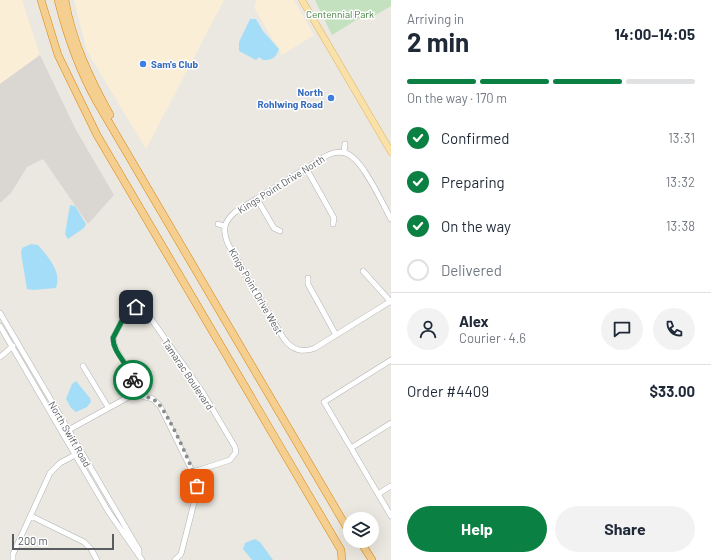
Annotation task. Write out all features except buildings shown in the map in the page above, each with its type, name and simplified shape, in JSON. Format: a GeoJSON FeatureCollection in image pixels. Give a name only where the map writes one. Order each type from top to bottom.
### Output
{"type":"FeatureCollection","features":[{"type":"Feature","properties":{"kind":"highway"},"geometry":{"type":"LineString","coordinates":[[37,0],[42,19],[66,75],[97,135],[347,560]]}},
{"type":"Feature","properties":{"kind":"highway"},"geometry":{"type":"LineString","coordinates":[[41,0],[54,46]]}},
{"type":"Feature","properties":{"kind":"highway"},"geometry":{"type":"LineString","coordinates":[[58,0],[71,45],[87,83],[343,521]]}},
{"type":"Feature","properties":{"kind":"highway"},"geometry":{"type":"LineString","coordinates":[[65,0],[68,15],[85,66],[139,174]]}},
{"type":"Feature","properties":{"kind":"highway"},"geometry":{"type":"LineString","coordinates":[[308,461],[343,515]]}},
{"type":"Feature","properties":{"kind":"highway"},"geometry":{"type":"LineString","coordinates":[[359,548],[366,560]]}},
{"type":"Feature","properties":{"kind":"highway"},"geometry":{"type":"LineString","coordinates":[[364,548],[372,560]]}},
{"type":"Feature","properties":{"kind":"highway"},"geometry":{"type":"LineString","coordinates":[[341,550],[342,560]]}},
{"type":"Feature","properties":{"kind":"main road"},"geometry":{"type":"LineString","coordinates":[[302,0],[391,152]]}},
{"type":"Feature","properties":{"kind":"street"},"geometry":{"type":"LineString","coordinates":[[346,144],[346,154],[358,162],[391,219]]}},
{"type":"Feature","properties":{"kind":"street","name":"Kings Point Drive North"},"geometry":{"type":"LineString","coordinates":[[224,228],[229,217],[329,154],[346,154]]}},
{"type":"Feature","properties":{"kind":"street"},"geometry":{"type":"LineString","coordinates":[[306,168],[334,218],[333,224]]}},
{"type":"Feature","properties":{"kind":"street"},"geometry":{"type":"LineString","coordinates":[[257,199],[274,228],[280,231]]}},
{"type":"Feature","properties":{"kind":"street"},"geometry":{"type":"LineString","coordinates":[[385,208],[391,205]]}},
{"type":"Feature","properties":{"kind":"street"},"geometry":{"type":"LineString","coordinates":[[218,224],[224,228]]}},
{"type":"Feature","properties":{"kind":"street","name":"Kings Point Drive West"},"geometry":{"type":"LineString","coordinates":[[224,228],[228,244],[284,339],[296,351],[309,350],[336,335]]}},
{"type":"Feature","properties":{"kind":"street"},"geometry":{"type":"LineString","coordinates":[[308,278],[308,284],[336,335],[391,301],[363,271]]}},
{"type":"Feature","properties":{"kind":"street","name":"Tamarac Boulevard"},"geometry":{"type":"LineString","coordinates":[[134,394],[132,376],[115,347],[113,338],[127,311],[136,307],[144,309],[147,313],[203,393],[235,446],[236,452],[230,460],[193,472]]}},
{"type":"Feature","properties":{"kind":"street","name":"North Swift Road"},"geometry":{"type":"LineString","coordinates":[[0,313],[15,346],[75,455],[108,511],[140,558]]}},
{"type":"Feature","properties":{"kind":"street","name":"North Swift Road"},"geometry":{"type":"LineString","coordinates":[[0,326],[15,346],[68,430],[139,550],[140,558]]}},
{"type":"Feature","properties":{"kind":"street"},"geometry":{"type":"LineString","coordinates":[[0,353],[15,346]]}},
{"type":"Feature","properties":{"kind":"street"},"geometry":{"type":"LineString","coordinates":[[0,357],[15,346]]}},
{"type":"Feature","properties":{"kind":"street"},"geometry":{"type":"LineString","coordinates":[[391,360],[324,402],[391,516]]}},
{"type":"Feature","properties":{"kind":"street"},"geometry":{"type":"LineString","coordinates":[[83,366],[108,407]]}},
{"type":"Feature","properties":{"kind":"street"},"geometry":{"type":"LineString","coordinates":[[63,433],[134,394],[153,399],[160,406],[197,481],[196,494],[181,554],[175,560]]}},
{"type":"Feature","properties":{"kind":"street"},"geometry":{"type":"LineString","coordinates":[[351,448],[391,423]]}},
{"type":"Feature","properties":{"kind":"street"},"geometry":{"type":"LineString","coordinates":[[13,560],[13,554],[53,468],[75,455]]}},
{"type":"Feature","properties":{"kind":"street"},"geometry":{"type":"LineString","coordinates":[[378,494],[391,486]]}},
{"type":"Feature","properties":{"kind":"street"},"geometry":{"type":"LineString","coordinates":[[31,516],[84,542],[91,548],[98,560]]}},
{"type":"Feature","properties":{"kind":"shaded area"},"geometry":{"type":"Polygon","coordinates":[[[0,0],[22,0],[40,55],[0,84],[0,0]]]}},
{"type":"Feature","properties":{"kind":"shaded area"},"geometry":{"type":"Polygon","coordinates":[[[74,0],[224,0],[146,149],[87,51],[74,0]]]}},
{"type":"Feature","properties":{"kind":"shaded area"},"geometry":{"type":"Polygon","coordinates":[[[257,0],[294,0],[314,35],[282,55],[254,7],[257,0]]]}},
{"type":"Feature","properties":{"kind":"shaded area"},"geometry":{"type":"Polygon","coordinates":[[[40,55],[76,130],[114,195],[88,224],[43,159],[27,167],[11,193],[0,203],[0,84],[40,55]]]}},
{"type":"Feature","properties":{"kind":"green space","name":"Centennial Park"},"geometry":{"type":"Polygon","coordinates":[[[315,0],[391,0],[391,6],[372,17],[358,19],[332,35],[315,0]]]}},
{"type":"Feature","properties":{"kind":"water"},"geometry":{"type":"Polygon","coordinates":[[[250,19],[256,19],[263,31],[279,49],[273,58],[263,60],[259,57],[256,60],[239,51],[239,42],[250,19]]]}},
{"type":"Feature","properties":{"kind":"water"},"geometry":{"type":"Polygon","coordinates":[[[70,205],[75,206],[86,224],[84,228],[68,239],[65,234],[70,205]]]}},
{"type":"Feature","properties":{"kind":"water"},"geometry":{"type":"Polygon","coordinates":[[[31,244],[38,245],[46,254],[56,270],[56,288],[33,290],[27,289],[21,253],[22,248],[31,244]]]}},
{"type":"Feature","properties":{"kind":"water"},"geometry":{"type":"Polygon","coordinates":[[[76,381],[90,398],[91,402],[87,407],[76,412],[71,408],[66,399],[72,384],[76,381]]]}},
{"type":"Feature","properties":{"kind":"water"},"geometry":{"type":"Polygon","coordinates":[[[255,539],[260,542],[273,560],[252,560],[243,549],[245,543],[255,539]]]}},
{"type":"Feature","properties":{"kind":"way so far"},"geometry":{"type":"LineString","coordinates":[[133,380],[134,394],[153,399],[164,410],[197,481],[197,486]]}},
{"type":"Feature","properties":{"kind":"place","name":"Sam's Club"},"geometry":{"type":"Point","coordinates":[143,64]}},
{"type":"Feature","properties":{"kind":"place","name":"North Rohlwing Road"},"geometry":{"type":"Point","coordinates":[331,98]}},
{"type":"Feature","properties":{"kind":"route"},"geometry":{"type":"LineString","coordinates":[[133,380],[115,347],[113,338],[128,309],[136,307]]}}]}
